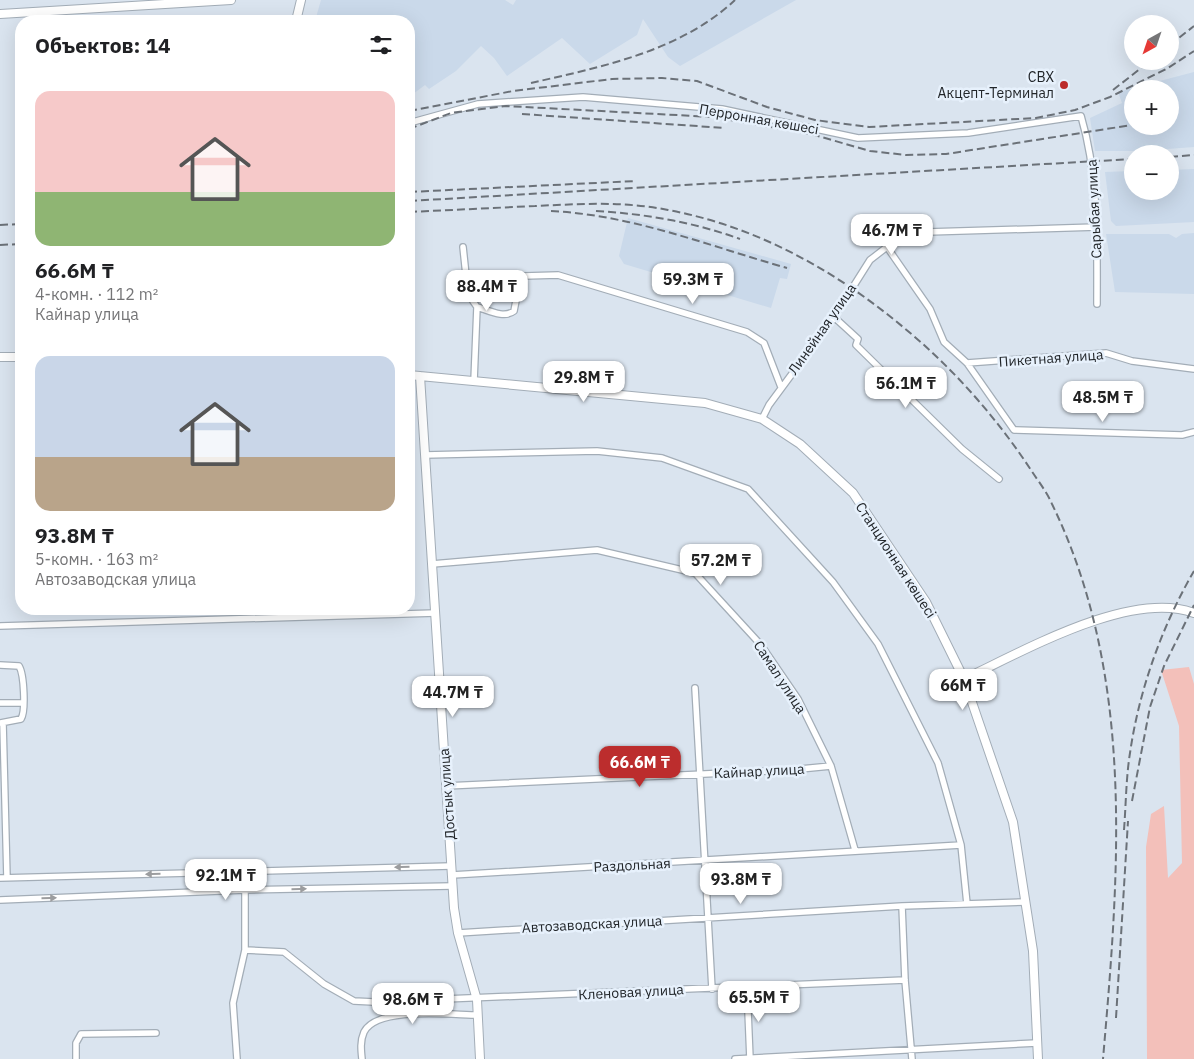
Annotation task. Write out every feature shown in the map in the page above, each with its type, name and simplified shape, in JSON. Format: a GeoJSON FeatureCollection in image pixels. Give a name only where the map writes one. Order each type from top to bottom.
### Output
{"type":"FeatureCollection","features":[{"type":"Feature","properties":{"kind":"street"},"geometry":{"type":"LineString","coordinates":[[0,14],[231,0]]}},
{"type":"Feature","properties":{"kind":"street"},"geometry":{"type":"LineString","coordinates":[[297,15],[301,0]]}},
{"type":"Feature","properties":{"kind":"street","name":"Перронная көшесі"},"geometry":{"type":"LineString","coordinates":[[415,121],[478,104],[583,97],[722,109],[858,138],[968,134],[1081,116]]}},
{"type":"Feature","properties":{"kind":"street","name":"Сарыбая улица"},"geometry":{"type":"LineString","coordinates":[[1081,116],[1090,147],[1097,227],[1097,304]]}},
{"type":"Feature","properties":{"kind":"street","name":"Линейная улица"},"geometry":{"type":"LineString","coordinates":[[762,419],[781,387],[834,317],[870,260],[892,243],[927,232],[1097,227]]}},
{"type":"Feature","properties":{"kind":"street"},"geometry":{"type":"LineString","coordinates":[[463,247],[468,294],[477,306],[502,315],[510,314],[514,311],[520,280],[524,276],[558,275],[747,332],[764,343],[781,387]]}},
{"type":"Feature","properties":{"kind":"street"},"geometry":{"type":"LineString","coordinates":[[887,247],[930,309],[944,342],[967,363],[1014,430],[1182,435],[1194,432]]}},
{"type":"Feature","properties":{"kind":"street"},"geometry":{"type":"LineString","coordinates":[[474,381],[477,306]]}},
{"type":"Feature","properties":{"kind":"street"},"geometry":{"type":"LineString","coordinates":[[834,317],[858,339],[856,345],[940,428],[962,449],[999,479]]}},
{"type":"Feature","properties":{"kind":"street","name":"Пикетная улица"},"geometry":{"type":"LineString","coordinates":[[967,363],[1106,353],[1132,361],[1194,369]]}},
{"type":"Feature","properties":{"kind":"street"},"geometry":{"type":"LineString","coordinates":[[0,357],[15,357]]}},
{"type":"Feature","properties":{"kind":"street","name":"Станционная көшесі"},"geometry":{"type":"LineString","coordinates":[[415,376],[705,404],[762,419],[800,444],[853,493],[926,602],[964,679],[1013,822],[1033,951],[1038,1059]]}},
{"type":"Feature","properties":{"kind":"street","name":"Достык улица"},"geometry":{"type":"LineString","coordinates":[[420,376],[452,886],[458,932],[477,1000],[480,1059]]}},
{"type":"Feature","properties":{"kind":"street"},"geometry":{"type":"LineString","coordinates":[[425,456],[597,451],[662,458],[748,489],[833,582],[878,644],[938,763],[961,845],[968,904]]}},
{"type":"Feature","properties":{"kind":"street","name":"Самал улица"},"geometry":{"type":"LineString","coordinates":[[432,564],[597,550],[695,574],[761,644],[798,699],[831,766],[855,850]]}},
{"type":"Feature","properties":{"kind":"street"},"geometry":{"type":"LineString","coordinates":[[964,679],[1096,620],[1156,607],[1176,607],[1194,612]]}},
{"type":"Feature","properties":{"kind":"street"},"geometry":{"type":"LineString","coordinates":[[415,613],[436,612]]}},
{"type":"Feature","properties":{"kind":"street"},"geometry":{"type":"LineString","coordinates":[[0,626],[343,615]]}},
{"type":"Feature","properties":{"kind":"street"},"geometry":{"type":"LineString","coordinates":[[0,665],[19,666],[22,670],[23,716],[21,719],[1,723],[3,840],[7,878]]}},
{"type":"Feature","properties":{"kind":"street"},"geometry":{"type":"LineString","coordinates":[[695,688],[712,989]]}},
{"type":"Feature","properties":{"kind":"street"},"geometry":{"type":"LineString","coordinates":[[0,703],[23,702]]}},
{"type":"Feature","properties":{"kind":"street","name":"Кайнар улица"},"geometry":{"type":"LineString","coordinates":[[446,786],[700,775],[831,766]]}},
{"type":"Feature","properties":{"kind":"street","name":"Раздольная"},"geometry":{"type":"LineString","coordinates":[[452,875],[961,845]]}},
{"type":"Feature","properties":{"kind":"street"},"geometry":{"type":"LineString","coordinates":[[0,878],[451,866]]}},
{"type":"Feature","properties":{"kind":"street"},"geometry":{"type":"LineString","coordinates":[[0,900],[245,890],[452,886]]}},
{"type":"Feature","properties":{"kind":"street"},"geometry":{"type":"LineString","coordinates":[[237,1059],[233,1003],[245,950],[245,890]]}},
{"type":"Feature","properties":{"kind":"street","name":"Автозаводская улица"},"geometry":{"type":"LineString","coordinates":[[458,932],[902,906],[1025,902]]}},
{"type":"Feature","properties":{"kind":"street"},"geometry":{"type":"LineString","coordinates":[[902,906],[905,980],[912,1059]]}},
{"type":"Feature","properties":{"kind":"street","name":"Кленовая улица"},"geometry":{"type":"LineString","coordinates":[[245,950],[284,952],[324,984],[354,1002],[477,1000],[905,980]]}},
{"type":"Feature","properties":{"kind":"street"},"geometry":{"type":"LineString","coordinates":[[747,987],[750,1059]]}},
{"type":"Feature","properties":{"kind":"street"},"geometry":{"type":"LineString","coordinates":[[362,1059],[361,1043],[364,1032],[380,1018],[413,1014],[478,1015]]}},
{"type":"Feature","properties":{"kind":"street"},"geometry":{"type":"LineString","coordinates":[[76,1059],[76,1043],[81,1034],[156,1034]]}},
{"type":"Feature","properties":{"kind":"street"},"geometry":{"type":"LineString","coordinates":[[735,1059],[1037,1043]]}},
{"type":"Feature","properties":{"kind":"shaded area"},"geometry":{"type":"Polygon","coordinates":[[[321,0],[505,0],[513,5],[516,0],[796,0],[680,66],[668,57],[643,19],[637,35],[590,64],[562,38],[507,76],[494,58],[481,46],[456,71],[429,89],[425,85],[415,92],[415,15],[317,15],[321,0]]]}},
{"type":"Feature","properties":{"kind":"shaded area"},"geometry":{"type":"Polygon","coordinates":[[[1194,72],[1194,147],[1179,148],[1179,145],[1124,145],[1124,151],[1095,151],[1090,118],[1122,103],[1118,92],[1124,90],[1124,135],[1179,135],[1179,80],[1164,80],[1194,72]]]}},
{"type":"Feature","properties":{"kind":"shaded area"},"geometry":{"type":"Polygon","coordinates":[[[1194,169],[1194,222],[1116,226],[1111,221],[1105,172],[1124,171],[1124,200],[1179,200],[1179,170],[1194,169]]]}},
{"type":"Feature","properties":{"kind":"shaded area"},"geometry":{"type":"Polygon","coordinates":[[[628,218],[791,264],[787,279],[780,278],[771,308],[624,264],[619,256],[628,218]]]}},
{"type":"Feature","properties":{"kind":"shaded area"},"geometry":{"type":"Polygon","coordinates":[[[1194,233],[1194,294],[1115,292],[1106,234],[1169,234],[1176,238],[1182,234],[1194,233]]]}},
{"type":"Feature","properties":{"kind":"shaded area"},"geometry":{"type":"Polygon","coordinates":[[[1189,667],[1194,684],[1194,1059],[1147,1059],[1146,847],[1151,814],[1164,806],[1168,878],[1182,863],[1179,726],[1161,670],[1189,667]]]}},
{"type":"Feature","properties":{"kind":"railway"},"geometry":{"type":"LineString","coordinates":[[531,83],[639,55],[690,32],[714,18],[735,0]]}},
{"type":"Feature","properties":{"kind":"railway"},"geometry":{"type":"LineString","coordinates":[[1179,38],[1194,26]]}},
{"type":"Feature","properties":{"kind":"railway"},"geometry":{"type":"LineString","coordinates":[[415,110],[513,91],[612,79],[662,78],[697,81],[767,107],[815,120],[869,127],[1036,118],[1075,110],[1110,97],[1168,68],[1194,51]]}},
{"type":"Feature","properties":{"kind":"railway"},"geometry":{"type":"LineString","coordinates":[[1113,90],[1139,70]]}},
{"type":"Feature","properties":{"kind":"railway"},"geometry":{"type":"LineString","coordinates":[[415,127],[451,113],[506,106],[713,117],[811,134],[870,151],[906,155],[946,154],[1124,126]]}},
{"type":"Feature","properties":{"kind":"railway"},"geometry":{"type":"LineString","coordinates":[[522,114],[725,128]]}},
{"type":"Feature","properties":{"kind":"railway"},"geometry":{"type":"LineString","coordinates":[[1179,156],[1194,155]]}},
{"type":"Feature","properties":{"kind":"railway"},"geometry":{"type":"LineString","coordinates":[[415,201],[1124,159]]}},
{"type":"Feature","properties":{"kind":"railway"},"geometry":{"type":"LineString","coordinates":[[415,192],[636,181]]}},
{"type":"Feature","properties":{"kind":"railway"},"geometry":{"type":"LineString","coordinates":[[415,212],[618,204],[668,210],[732,227],[793,253],[822,269],[877,306],[939,359],[988,412],[1017,450],[1050,500],[1079,570],[1098,638],[1109,707],[1115,777],[1116,847],[1114,918],[1103,1059]]}},
{"type":"Feature","properties":{"kind":"railway"},"geometry":{"type":"LineString","coordinates":[[551,211],[612,218],[641,225],[787,268]]}},
{"type":"Feature","properties":{"kind":"railway"},"geometry":{"type":"LineString","coordinates":[[596,211],[633,214],[669,220],[705,228],[740,239]]}},
{"type":"Feature","properties":{"kind":"railway"},"geometry":{"type":"LineString","coordinates":[[0,225],[15,224]]}},
{"type":"Feature","properties":{"kind":"railway"},"geometry":{"type":"LineString","coordinates":[[0,245],[15,244]]}},
{"type":"Feature","properties":{"kind":"railway"},"geometry":{"type":"LineString","coordinates":[[1124,830],[1129,762],[1139,706],[1162,636],[1194,571]]}},
{"type":"Feature","properties":{"kind":"railway"},"geometry":{"type":"LineString","coordinates":[[1132,801],[1150,707],[1164,666],[1194,605]]}},
{"type":"Feature","properties":{"kind":"railway"},"geometry":{"type":"LineString","coordinates":[[1116,1018],[1128,821]]}},
{"type":"Feature","properties":{"kind":"place","name":"СВХ Акцепт-Терминал"},"geometry":{"type":"Point","coordinates":[1064,85]}}]}
